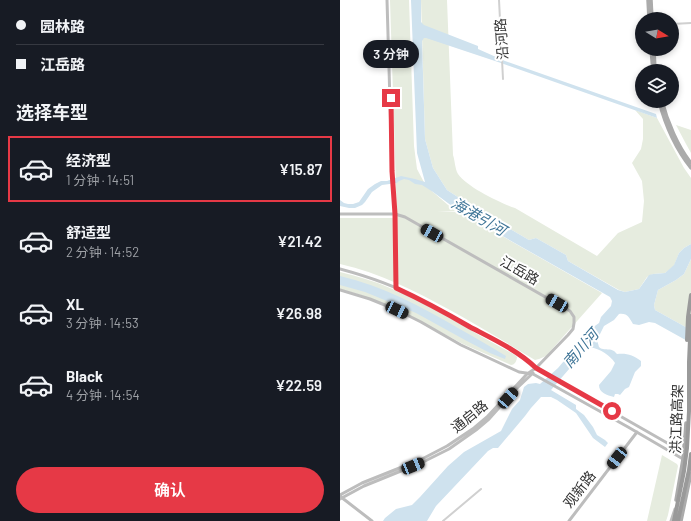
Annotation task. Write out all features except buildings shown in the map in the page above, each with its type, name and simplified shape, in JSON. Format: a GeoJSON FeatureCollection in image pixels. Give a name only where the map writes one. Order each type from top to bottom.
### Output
{"type":"FeatureCollection","features":[{"type":"Feature","properties":{"kind":"highway"},"geometry":{"type":"LineString","coordinates":[[688,362],[687,332],[691,295]]}},
{"type":"Feature","properties":{"kind":"highway","name":"洪江路高架"},"geometry":{"type":"LineString","coordinates":[[677,515],[687,448],[689,411],[688,362],[691,316]]}},
{"type":"Feature","properties":{"kind":"highway","name":"洪江路高架"},"geometry":{"type":"LineString","coordinates":[[677,515],[689,470],[691,455]]}},
{"type":"Feature","properties":{"kind":"highway"},"geometry":{"type":"LineString","coordinates":[[672,521],[677,515],[680,521]]}},
{"type":"Feature","properties":{"kind":"main road"},"geometry":{"type":"LineString","coordinates":[[648,0],[650,12]]}},
{"type":"Feature","properties":{"kind":"main road"},"geometry":{"type":"LineString","coordinates":[[651,12],[652,0]]}},
{"type":"Feature","properties":{"kind":"main road"},"geometry":{"type":"LineString","coordinates":[[662,108],[667,125],[684,158],[691,168]]}},
{"type":"Feature","properties":{"kind":"main road"},"geometry":{"type":"LineString","coordinates":[[663,108],[681,148],[691,163]]}},
{"type":"Feature","properties":{"kind":"main road"},"geometry":{"type":"LineString","coordinates":[[672,521],[684,452],[687,410],[688,326],[691,304]]}},
{"type":"Feature","properties":{"kind":"main road"},"geometry":{"type":"LineString","coordinates":[[684,452],[691,455]]}},
{"type":"Feature","properties":{"kind":"main road"},"geometry":{"type":"LineString","coordinates":[[683,459],[691,464]]}},
{"type":"Feature","properties":{"kind":"main road"},"geometry":{"type":"LineString","coordinates":[[680,521],[691,473]]}},
{"type":"Feature","properties":{"kind":"street"},"geometry":{"type":"LineString","coordinates":[[387,0],[395,214],[396,288]]}},
{"type":"Feature","properties":{"kind":"street","name":"沿河路"},"geometry":{"type":"LineString","coordinates":[[499,0],[504,79]]}},
{"type":"Feature","properties":{"kind":"street"},"geometry":{"type":"LineString","coordinates":[[679,24],[691,23]]}},
{"type":"Feature","properties":{"kind":"street","name":"江岳路"},"geometry":{"type":"LineString","coordinates":[[340,214],[395,214],[405,217],[570,311],[574,317],[573,328],[536,368]]}},
{"type":"Feature","properties":{"kind":"street"},"geometry":{"type":"LineString","coordinates":[[340,269],[359,274],[417,297],[493,339],[518,354],[536,368],[684,452]]}},
{"type":"Feature","properties":{"kind":"street"},"geometry":{"type":"LineString","coordinates":[[340,290],[370,299],[397,310],[468,348],[519,372],[533,374],[683,459]]}},
{"type":"Feature","properties":{"kind":"street","name":"通启路"},"geometry":{"type":"LineString","coordinates":[[340,497],[362,484],[422,459],[447,446],[474,428],[487,417],[527,374],[536,368]]}},
{"type":"Feature","properties":{"kind":"street","name":"通启路"},"geometry":{"type":"LineString","coordinates":[[340,497],[423,462],[449,449],[489,419],[515,390],[533,374],[536,368]]}},
{"type":"Feature","properties":{"kind":"street","name":"观新路"},"geometry":{"type":"LineString","coordinates":[[569,521],[637,432]]}},
{"type":"Feature","properties":{"kind":"street"},"geometry":{"type":"LineString","coordinates":[[444,521],[481,490]]}},
{"type":"Feature","properties":{"kind":"street"},"geometry":{"type":"LineString","coordinates":[[340,497],[372,521]]}},
{"type":"Feature","properties":{"kind":"shaded area"},"geometry":{"type":"Polygon","coordinates":[[[390,0],[409,0],[414,146],[417,169],[426,186],[455,211],[437,211],[460,212],[602,293],[546,356],[539,359],[535,360],[461,316],[410,289],[369,272],[340,264],[340,218],[397,218],[390,0]]]}},
{"type":"Feature","properties":{"kind":"shaded area"},"geometry":{"type":"Polygon","coordinates":[[[421,0],[447,0],[453,155],[457,172],[462,179],[484,194],[515,208],[597,256],[618,233],[642,222],[644,201],[642,181],[632,163],[641,149],[643,139],[643,119],[635,110],[657,118],[691,178],[691,244],[679,253],[674,266],[665,273],[653,274],[647,277],[639,289],[625,292],[619,290],[568,261],[566,255],[536,238],[529,240],[447,190],[433,168],[425,139],[421,0]]]}},
{"type":"Feature","properties":{"kind":"shaded area"},"geometry":{"type":"Polygon","coordinates":[[[676,125],[691,130],[691,153],[686,144],[676,125]]]}},
{"type":"Feature","properties":{"kind":"shaded area"},"geometry":{"type":"Polygon","coordinates":[[[691,259],[691,330],[655,310],[654,305],[658,290],[684,274],[691,259]]]}},
{"type":"Feature","properties":{"kind":"shaded area"},"geometry":{"type":"Polygon","coordinates":[[[340,272],[378,283],[438,311],[515,355],[517,357],[516,361],[511,365],[463,344],[405,313],[361,295],[340,289],[340,272]]]}},
{"type":"Feature","properties":{"kind":"shaded area"},"geometry":{"type":"Polygon","coordinates":[[[662,455],[678,466],[668,515],[666,521],[647,521],[662,455]]]}},
{"type":"Feature","properties":{"kind":"water"},"geometry":{"type":"Polygon","coordinates":[[[411,0],[421,0],[421,22],[424,25],[478,46],[478,49],[505,61],[635,107],[635,108],[656,114],[657,118],[426,38],[422,41],[425,139],[433,168],[447,190],[529,240],[536,238],[566,255],[568,261],[618,290],[625,292],[639,289],[649,275],[665,273],[674,265],[679,253],[691,244],[691,259],[684,274],[658,290],[654,305],[655,310],[691,330],[691,343],[655,323],[649,322],[639,325],[633,324],[626,315],[619,314],[614,320],[604,326],[597,340],[599,347],[603,349],[612,350],[617,354],[630,355],[641,361],[641,366],[635,372],[629,387],[620,395],[615,394],[614,397],[600,390],[599,385],[611,371],[615,363],[604,353],[590,347],[582,354],[551,390],[576,405],[576,409],[584,415],[597,435],[608,443],[605,447],[593,438],[576,413],[551,397],[541,397],[498,448],[493,448],[488,451],[436,506],[427,521],[383,521],[396,509],[412,505],[448,466],[464,452],[501,431],[512,409],[520,400],[524,387],[528,384],[540,384],[558,368],[592,328],[599,323],[601,317],[611,306],[612,301],[610,297],[460,212],[422,185],[415,184],[409,180],[404,179],[397,183],[382,185],[372,192],[362,205],[355,208],[340,206],[340,200],[348,204],[359,202],[368,189],[381,181],[387,181],[401,176],[425,182],[417,153],[411,0]]]}},
{"type":"Feature","properties":{"kind":"water"},"geometry":{"type":"Polygon","coordinates":[[[340,276],[371,285],[415,305],[500,352],[506,356],[505,359],[490,353],[416,313],[365,292],[340,285],[340,276]]]}},
{"type":"Feature","properties":{"kind":"route"},"geometry":{"type":"LineString","coordinates":[[391,98],[396,288],[417,297],[493,339],[518,354],[536,368],[612,411]]}},
{"type":"Feature","properties":{"kind":"water label","name":"海港引河"},"geometry":{"type":"Point","coordinates":[479,216]}},
{"type":"Feature","properties":{"kind":"water label","name":"南川河"},"geometry":{"type":"Point","coordinates":[580,348]}}]}
